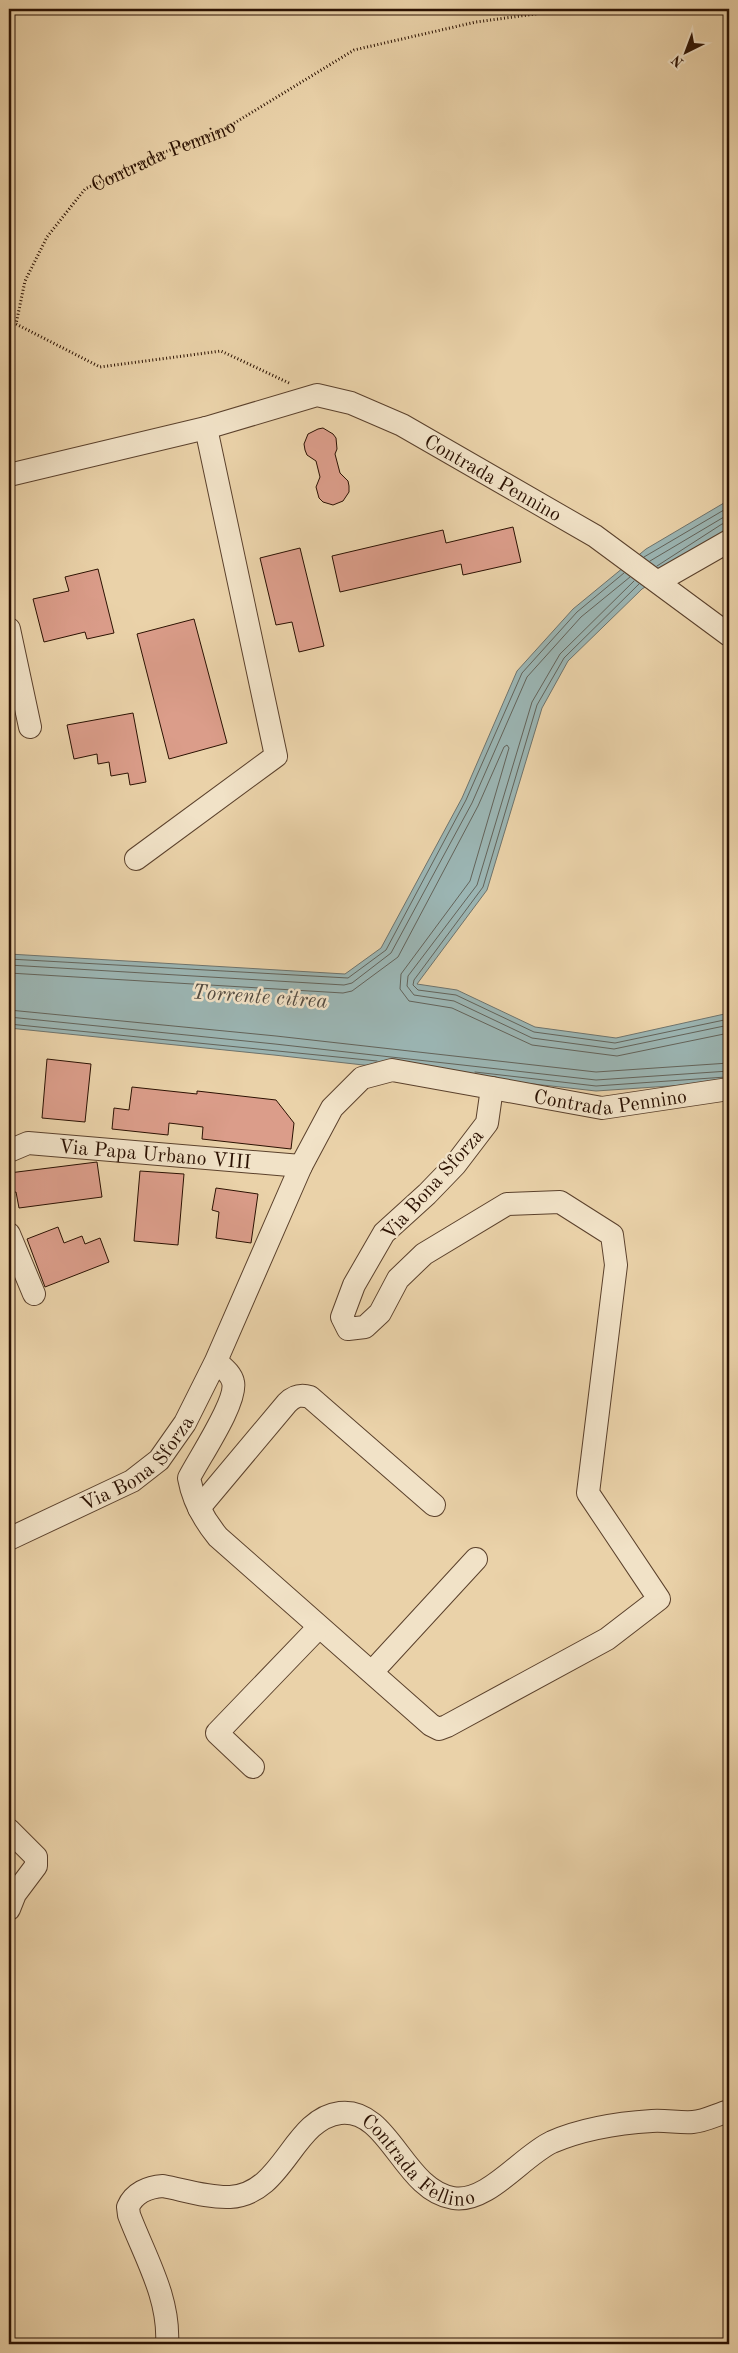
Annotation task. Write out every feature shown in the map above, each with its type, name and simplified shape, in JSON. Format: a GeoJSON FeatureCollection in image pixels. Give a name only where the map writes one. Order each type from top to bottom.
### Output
{"type":"FeatureCollection","features":[{"type":"Feature","properties":{"kind":"street","name":"Contrada Pennino"},"geometry":{"type":"LineString","coordinates":[[9,475],[206,428],[317,395],[351,403],[402,425],[595,536],[729,635]]}},
{"type":"Feature","properties":{"kind":"street"},"geometry":{"type":"LineString","coordinates":[[136,860],[276,756],[206,428]]}},
{"type":"Feature","properties":{"kind":"street"},"geometry":{"type":"LineString","coordinates":[[659,582],[729,541]]}},
{"type":"Feature","properties":{"kind":"street"},"geometry":{"type":"LineString","coordinates":[[9,629],[30,728]]}},
{"type":"Feature","properties":{"kind":"street","name":"Via Bona Sforza"},"geometry":{"type":"LineString","coordinates":[[9,1539],[132,1481],[159,1460],[185,1423],[216,1361],[300,1166],[332,1108],[362,1078],[392,1070],[492,1088],[487,1123],[455,1165],[427,1194],[384,1233],[354,1285],[342,1316],[348,1328],[365,1327],[380,1313],[398,1279],[424,1254],[507,1204],[560,1202],[612,1235],[616,1266],[588,1493],[659,1599],[607,1639],[439,1729],[431,1725],[372,1672]]}},
{"type":"Feature","properties":{"kind":"street","name":"Contrada Pennino"},"geometry":{"type":"LineString","coordinates":[[492,1088],[602,1108],[729,1089]]}},
{"type":"Feature","properties":{"kind":"street","name":"Via Papa Urbano VIII"},"geometry":{"type":"LineString","coordinates":[[9,1151],[28,1143],[300,1166]]}},
{"type":"Feature","properties":{"kind":"street"},"geometry":{"type":"LineString","coordinates":[[9,1234],[34,1294]]}},
{"type":"Feature","properties":{"kind":"street"},"geometry":{"type":"LineString","coordinates":[[216,1361],[226,1370],[233,1382],[233,1394],[228,1409],[189,1478],[191,1490],[199,1508],[218,1537],[372,1672],[476,1559]]}},
{"type":"Feature","properties":{"kind":"street"},"geometry":{"type":"LineString","coordinates":[[199,1508],[287,1403],[292,1398],[303,1395],[310,1397],[434,1505]]}},
{"type":"Feature","properties":{"kind":"street"},"geometry":{"type":"LineString","coordinates":[[253,1767],[217,1733],[319,1627]]}},
{"type":"Feature","properties":{"kind":"street"},"geometry":{"type":"LineString","coordinates":[[9,1830],[36,1857],[36,1866],[15,1894],[9,1909]]}},
{"type":"Feature","properties":{"kind":"street","name":"Contrada Fellino"},"geometry":{"type":"LineString","coordinates":[[167,2344],[166,2311],[159,2287],[131,2221],[128,2207],[137,2194],[152,2186],[163,2186],[229,2197],[243,2195],[256,2189],[271,2177],[317,2122],[339,2113],[353,2112],[368,2118],[411,2170],[428,2186],[450,2198],[463,2199],[490,2187],[528,2157],[551,2143],[568,2136],[613,2126],[651,2121],[693,2122],[729,2111]]}},
{"type":"Feature","properties":{"kind":"path","name":"Contrada Pennino"},"geometry":{"type":"LineString","coordinates":[[317,395],[221,352],[100,367],[16,324],[25,281],[47,237],[85,189],[162,153],[223,130],[354,50],[476,22],[572,9]]}},
{"type":"Feature","properties":{"kind":"water","name":"Torrente citrea"},"geometry":{"type":"Polygon","coordinates":[[[729,500],[729,533],[642,589],[568,661],[542,708],[487,890],[417,984],[457,990],[535,1027],[616,1038],[729,1013],[729,1082],[596,1091],[9,1028],[9,954],[345,974],[381,948],[462,798],[517,671],[573,609],[646,549],[729,500]]]}},
{"type":"Feature","properties":{"kind":"building"},"geometry":{"type":"Polygon","coordinates":[[[323,428],[336,438],[337,449],[335,454],[340,473],[348,481],[349,486],[349,492],[343,501],[333,505],[323,502],[319,498],[316,487],[320,477],[316,461],[307,455],[304,444],[308,434],[323,428]]]}},
{"type":"Feature","properties":{"kind":"building"},"geometry":{"type":"Polygon","coordinates":[[[513,527],[521,562],[463,575],[461,564],[340,592],[332,556],[443,530],[446,543],[513,527]]]}},
{"type":"Feature","properties":{"kind":"building"},"geometry":{"type":"Polygon","coordinates":[[[300,548],[324,646],[299,652],[292,622],[276,625],[260,558],[300,548]]]}},
{"type":"Feature","properties":{"kind":"building"},"geometry":{"type":"Polygon","coordinates":[[[98,569],[114,633],[87,639],[85,632],[44,642],[33,599],[69,591],[65,577],[98,569]]]}},
{"type":"Feature","properties":{"kind":"building"},"geometry":{"type":"Polygon","coordinates":[[[194,619],[227,743],[169,759],[137,634],[194,619]]]}},
{"type":"Feature","properties":{"kind":"building"},"geometry":{"type":"Polygon","coordinates":[[[133,713],[146,782],[130,785],[128,773],[111,776],[109,762],[98,764],[97,754],[74,759],[67,725],[133,713]]]}},
{"type":"Feature","properties":{"kind":"building"},"geometry":{"type":"Polygon","coordinates":[[[47,1059],[91,1064],[85,1122],[42,1118],[47,1059]]]}},
{"type":"Feature","properties":{"kind":"building"},"geometry":{"type":"Polygon","coordinates":[[[132,1087],[197,1094],[197,1091],[276,1100],[294,1123],[291,1149],[202,1139],[203,1127],[169,1123],[168,1135],[112,1129],[114,1108],[129,1110],[132,1087]]]}},
{"type":"Feature","properties":{"kind":"building"},"geometry":{"type":"Polygon","coordinates":[[[97,1162],[102,1197],[19,1208],[16,1192],[9,1193],[9,1173],[97,1162]]]}},
{"type":"Feature","properties":{"kind":"building"},"geometry":{"type":"Polygon","coordinates":[[[140,1171],[184,1174],[178,1245],[134,1241],[140,1171]]]}},
{"type":"Feature","properties":{"kind":"building"},"geometry":{"type":"Polygon","coordinates":[[[216,1188],[258,1194],[251,1243],[216,1238],[219,1212],[212,1210],[216,1188]]]}},
{"type":"Feature","properties":{"kind":"building"},"geometry":{"type":"Polygon","coordinates":[[[58,1227],[64,1243],[82,1236],[85,1244],[100,1238],[109,1262],[45,1287],[27,1239],[58,1227]]]}}]}
